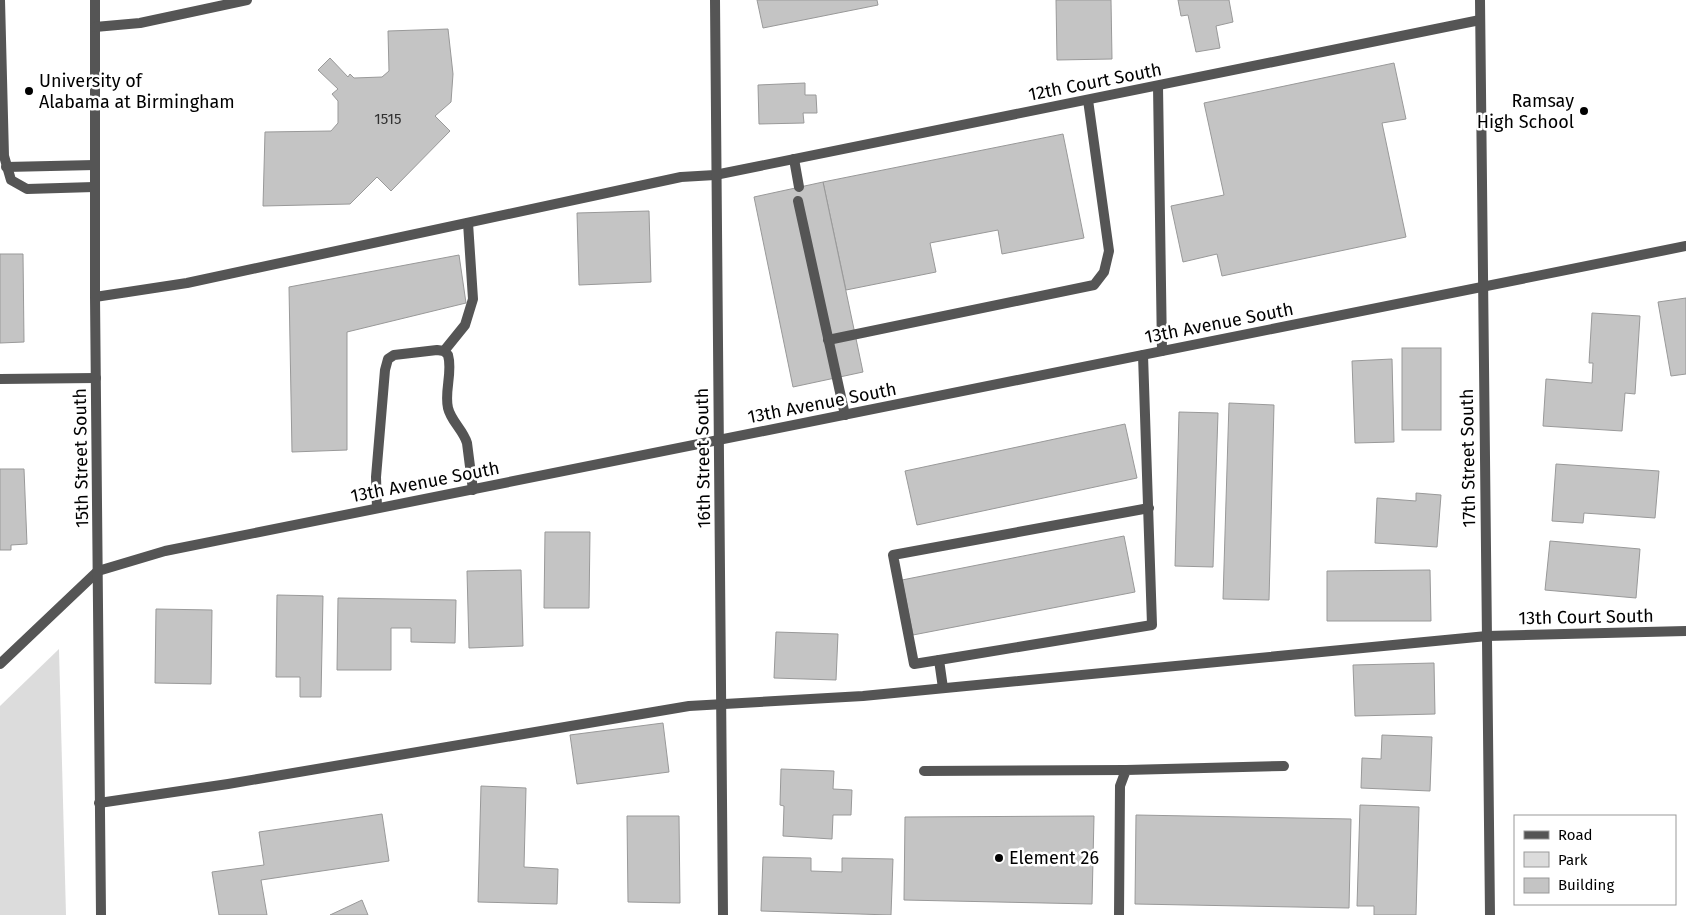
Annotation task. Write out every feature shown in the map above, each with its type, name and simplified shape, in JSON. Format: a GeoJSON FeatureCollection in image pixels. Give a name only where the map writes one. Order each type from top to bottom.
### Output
{"type":"FeatureCollection","features":[{"type":"Feature","properties":{"kind":"street"},"geometry":{"type":"LineString","coordinates":[[0,0],[6,167],[11,180],[27,189],[94,188]]}},
{"type":"Feature","properties":{"kind":"street","name":"15th Street South"},"geometry":{"type":"LineString","coordinates":[[95,0],[94,188],[101,915]]}},
{"type":"Feature","properties":{"kind":"street"},"geometry":{"type":"LineString","coordinates":[[95,27],[140,23],[247,0]]}},
{"type":"Feature","properties":{"kind":"street","name":"16th Street South"},"geometry":{"type":"LineString","coordinates":[[715,0],[715,175],[720,440],[723,915]]}},
{"type":"Feature","properties":{"kind":"street","name":"17th Street South"},"geometry":{"type":"LineString","coordinates":[[1480,0],[1490,915]]}},
{"type":"Feature","properties":{"kind":"street","name":"12th Court South"},"geometry":{"type":"LineString","coordinates":[[95,297],[187,283],[681,177],[715,175],[1480,20]]}},
{"type":"Feature","properties":{"kind":"street"},"geometry":{"type":"LineString","coordinates":[[1158,86],[1162,351]]}},
{"type":"Feature","properties":{"kind":"street"},"geometry":{"type":"LineString","coordinates":[[828,340],[1094,285],[1104,272],[1109,251],[1088,100]]}},
{"type":"Feature","properties":{"kind":"street"},"geometry":{"type":"LineString","coordinates":[[794,159],[799,187]]}},
{"type":"Feature","properties":{"kind":"street"},"geometry":{"type":"LineString","coordinates":[[6,167],[95,165]]}},
{"type":"Feature","properties":{"kind":"street"},"geometry":{"type":"LineString","coordinates":[[798,201],[845,415]]}},
{"type":"Feature","properties":{"kind":"street"},"geometry":{"type":"LineString","coordinates":[[377,508],[376,477],[386,365],[394,355],[444,351],[465,325],[473,299],[468,223]]}},
{"type":"Feature","properties":{"kind":"street","name":"13th Avenue South"},"geometry":{"type":"LineString","coordinates":[[0,664],[98,571],[165,551],[1686,246]]}},
{"type":"Feature","properties":{"kind":"street"},"geometry":{"type":"LineString","coordinates":[[444,351],[449,360],[447,405],[450,414],[465,436],[473,490]]}},
{"type":"Feature","properties":{"kind":"street"},"geometry":{"type":"LineString","coordinates":[[1142,355],[1149,508],[1152,625],[914,664],[893,555],[1149,508]]}},
{"type":"Feature","properties":{"kind":"street"},"geometry":{"type":"LineString","coordinates":[[0,379],[96,378]]}},
{"type":"Feature","properties":{"kind":"street","name":"13th Court South"},"geometry":{"type":"LineString","coordinates":[[99,803],[228,784],[679,708],[943,688],[1487,636],[1686,631]]}},
{"type":"Feature","properties":{"kind":"street"},"geometry":{"type":"LineString","coordinates":[[939,660],[943,688]]}},
{"type":"Feature","properties":{"kind":"street"},"geometry":{"type":"LineString","coordinates":[[924,771],[1126,770],[1284,766]]}},
{"type":"Feature","properties":{"kind":"street"},"geometry":{"type":"LineString","coordinates":[[1119,915],[1120,786],[1126,770]]}},
{"type":"Feature","properties":{"kind":"green space"},"geometry":{"type":"Polygon","coordinates":[[[59,649],[66,915],[0,915],[0,706],[59,649]]]}},
{"type":"Feature","properties":{"kind":"building"},"geometry":{"type":"Polygon","coordinates":[[[757,0],[877,0],[878,5],[763,28],[757,0]]]}},
{"type":"Feature","properties":{"kind":"building"},"geometry":{"type":"Polygon","coordinates":[[[1056,0],[1111,0],[1112,59],[1057,60],[1056,0]]]}},
{"type":"Feature","properties":{"kind":"building"},"geometry":{"type":"Polygon","coordinates":[[[1178,0],[1229,0],[1233,22],[1216,26],[1220,48],[1196,52],[1188,15],[1181,16],[1178,0]]]}},
{"type":"Feature","properties":{"kind":"building"},"geometry":{"type":"Polygon","coordinates":[[[448,29],[453,74],[451,102],[435,116],[450,131],[391,191],[377,177],[350,204],[263,206],[265,132],[331,131],[338,123],[338,101],[332,94],[338,89],[318,70],[330,58],[348,77],[350,74],[354,78],[382,77],[389,71],[388,31],[448,29]]]}},
{"type":"Feature","properties":{"kind":"building"},"geometry":{"type":"Polygon","coordinates":[[[1394,63],[1406,119],[1382,123],[1406,237],[1222,276],[1217,254],[1183,262],[1171,206],[1224,195],[1204,103],[1394,63]]]}},
{"type":"Feature","properties":{"kind":"building"},"geometry":{"type":"Polygon","coordinates":[[[805,83],[805,95],[816,95],[817,113],[803,113],[804,123],[759,124],[758,85],[805,83]]]}},
{"type":"Feature","properties":{"kind":"building"},"geometry":{"type":"Polygon","coordinates":[[[1063,134],[1084,238],[1002,254],[998,230],[930,243],[936,272],[846,290],[823,182],[1063,134]]]}},
{"type":"Feature","properties":{"kind":"building"},"geometry":{"type":"Polygon","coordinates":[[[823,182],[863,372],[793,387],[754,197],[823,182]]]}},
{"type":"Feature","properties":{"kind":"building"},"geometry":{"type":"Polygon","coordinates":[[[649,211],[651,282],[579,285],[577,213],[649,211]]]}},
{"type":"Feature","properties":{"kind":"building"},"geometry":{"type":"Polygon","coordinates":[[[0,254],[23,254],[24,342],[0,343],[0,254]]]}},
{"type":"Feature","properties":{"kind":"building"},"geometry":{"type":"Polygon","coordinates":[[[459,255],[466,303],[347,332],[347,450],[292,452],[289,287],[459,255]]]}},
{"type":"Feature","properties":{"kind":"building"},"geometry":{"type":"Polygon","coordinates":[[[1686,298],[1686,374],[1671,376],[1658,302],[1686,298]]]}},
{"type":"Feature","properties":{"kind":"building"},"geometry":{"type":"Polygon","coordinates":[[[1592,313],[1640,316],[1635,394],[1625,393],[1622,431],[1543,426],[1546,379],[1592,383],[1593,363],[1589,363],[1592,313]]]}},
{"type":"Feature","properties":{"kind":"building"},"geometry":{"type":"Polygon","coordinates":[[[1402,348],[1441,348],[1441,430],[1402,430],[1402,348]]]}},
{"type":"Feature","properties":{"kind":"building"},"geometry":{"type":"Polygon","coordinates":[[[1392,359],[1394,442],[1355,443],[1352,361],[1392,359]]]}},
{"type":"Feature","properties":{"kind":"building"},"geometry":{"type":"Polygon","coordinates":[[[1229,403],[1274,405],[1269,600],[1223,599],[1229,403]]]}},
{"type":"Feature","properties":{"kind":"building"},"geometry":{"type":"Polygon","coordinates":[[[1179,412],[1218,413],[1213,567],[1175,566],[1179,412]]]}},
{"type":"Feature","properties":{"kind":"building"},"geometry":{"type":"Polygon","coordinates":[[[1125,424],[1137,478],[917,525],[905,471],[1125,424]]]}},
{"type":"Feature","properties":{"kind":"building"},"geometry":{"type":"Polygon","coordinates":[[[1556,464],[1659,471],[1655,518],[1584,513],[1583,523],[1552,521],[1556,464]]]}},
{"type":"Feature","properties":{"kind":"building"},"geometry":{"type":"Polygon","coordinates":[[[0,469],[24,469],[27,544],[11,545],[11,550],[0,550],[0,469]]]}},
{"type":"Feature","properties":{"kind":"building"},"geometry":{"type":"Polygon","coordinates":[[[1416,493],[1441,495],[1437,547],[1375,543],[1377,498],[1416,501],[1416,493]]]}},
{"type":"Feature","properties":{"kind":"building"},"geometry":{"type":"Polygon","coordinates":[[[545,532],[590,532],[589,608],[544,608],[545,532]]]}},
{"type":"Feature","properties":{"kind":"building"},"geometry":{"type":"Polygon","coordinates":[[[1124,536],[1135,592],[913,635],[902,580],[1124,536]]]}},
{"type":"Feature","properties":{"kind":"building"},"geometry":{"type":"Polygon","coordinates":[[[1550,541],[1640,549],[1636,598],[1545,590],[1550,541]]]}},
{"type":"Feature","properties":{"kind":"building"},"geometry":{"type":"Polygon","coordinates":[[[521,570],[523,646],[469,648],[467,571],[521,570]]]}},
{"type":"Feature","properties":{"kind":"building"},"geometry":{"type":"Polygon","coordinates":[[[1430,570],[1431,621],[1327,621],[1327,571],[1430,570]]]}},
{"type":"Feature","properties":{"kind":"building"},"geometry":{"type":"Polygon","coordinates":[[[277,595],[323,596],[321,697],[300,697],[300,677],[276,677],[277,595]]]}},
{"type":"Feature","properties":{"kind":"building"},"geometry":{"type":"Polygon","coordinates":[[[338,598],[456,600],[455,643],[411,642],[411,628],[391,628],[391,670],[337,670],[338,598]]]}},
{"type":"Feature","properties":{"kind":"building"},"geometry":{"type":"Polygon","coordinates":[[[156,609],[212,610],[211,684],[155,683],[156,609]]]}},
{"type":"Feature","properties":{"kind":"building"},"geometry":{"type":"Polygon","coordinates":[[[776,632],[838,634],[836,680],[774,678],[776,632]]]}},
{"type":"Feature","properties":{"kind":"building"},"geometry":{"type":"Polygon","coordinates":[[[1434,663],[1435,714],[1355,716],[1353,665],[1434,663]]]}},
{"type":"Feature","properties":{"kind":"building"},"geometry":{"type":"Polygon","coordinates":[[[663,723],[669,772],[577,784],[570,735],[663,723]]]}},
{"type":"Feature","properties":{"kind":"building"},"geometry":{"type":"Polygon","coordinates":[[[1382,735],[1432,737],[1430,791],[1361,788],[1362,758],[1381,759],[1382,735]]]}},
{"type":"Feature","properties":{"kind":"building"},"geometry":{"type":"Polygon","coordinates":[[[781,769],[834,771],[833,789],[852,790],[851,815],[833,815],[832,839],[783,836],[784,806],[780,805],[781,769]]]}},
{"type":"Feature","properties":{"kind":"building"},"geometry":{"type":"Polygon","coordinates":[[[481,786],[526,788],[524,867],[558,869],[557,904],[478,902],[481,786]]]}},
{"type":"Feature","properties":{"kind":"building"},"geometry":{"type":"Polygon","coordinates":[[[1360,805],[1419,807],[1416,915],[1374,915],[1374,906],[1357,906],[1360,805]]]}},
{"type":"Feature","properties":{"kind":"building"},"geometry":{"type":"Polygon","coordinates":[[[382,814],[389,861],[261,880],[267,915],[219,915],[212,872],[264,865],[259,832],[382,814]]]}},
{"type":"Feature","properties":{"kind":"building"},"geometry":{"type":"Polygon","coordinates":[[[1136,815],[1351,819],[1349,908],[1135,904],[1136,815]]]}},
{"type":"Feature","properties":{"kind":"building"},"geometry":{"type":"Polygon","coordinates":[[[627,816],[679,816],[680,903],[628,902],[627,816]]]}},
{"type":"Feature","properties":{"kind":"building","name":"Element 26"},"geometry":{"type":"Polygon","coordinates":[[[1094,816],[1092,904],[904,900],[905,817],[1094,816]]]}},
{"type":"Feature","properties":{"kind":"building"},"geometry":{"type":"Polygon","coordinates":[[[763,857],[811,858],[811,871],[842,872],[842,858],[893,859],[891,915],[761,911],[763,857]]]}},
{"type":"Feature","properties":{"kind":"building"},"geometry":{"type":"Polygon","coordinates":[[[362,900],[368,915],[330,915],[362,900]]]}},
{"type":"Feature","properties":{"kind":"place","name":"University of Alabama at Birmingham"},"geometry":{"type":"Point","coordinates":[29,91]}},
{"type":"Feature","properties":{"kind":"place","name":"Ramsay High School"},"geometry":{"type":"Point","coordinates":[1584,111]}},
{"type":"Feature","properties":{"kind":"place","name":"Element 26"},"geometry":{"type":"Point","coordinates":[999,858]}}]}
